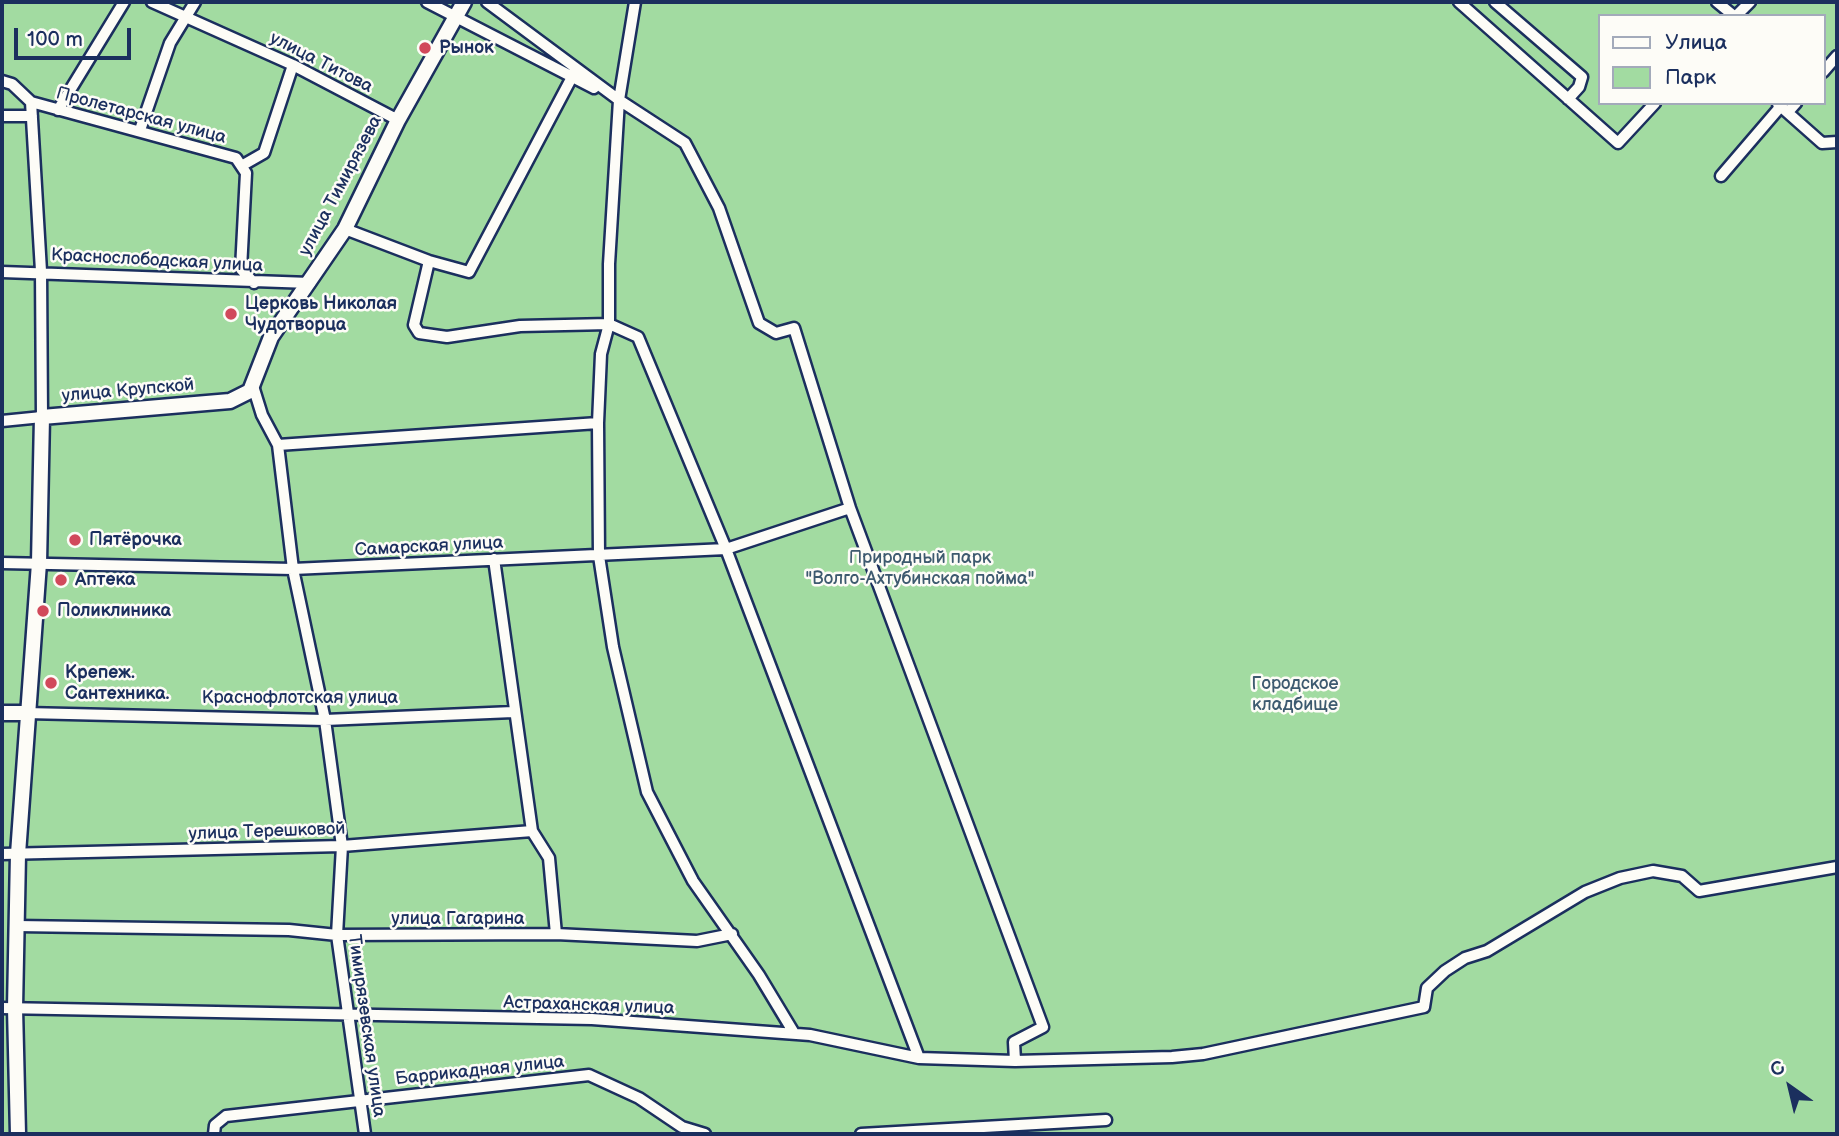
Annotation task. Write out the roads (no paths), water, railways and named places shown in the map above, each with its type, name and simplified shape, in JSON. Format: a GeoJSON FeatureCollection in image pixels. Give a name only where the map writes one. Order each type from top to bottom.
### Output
{"type":"FeatureCollection","features":[{"type":"Feature","properties":{"kind":"street"},"geometry":{"type":"LineString","coordinates":[[58,110],[124,2]]}},
{"type":"Feature","properties":{"kind":"street","name":"улица Титова"},"geometry":{"type":"LineString","coordinates":[[152,2],[293,65],[398,120]]}},
{"type":"Feature","properties":{"kind":"street"},"geometry":{"type":"LineString","coordinates":[[140,130],[170,43],[195,2]]}},
{"type":"Feature","properties":{"kind":"street"},"geometry":{"type":"LineString","coordinates":[[427,2],[618,100]]}},
{"type":"Feature","properties":{"kind":"street","name":"улица Тимирязева"},"geometry":{"type":"LineString","coordinates":[[253,386],[271,337],[345,229],[398,120],[464,2]]}},
{"type":"Feature","properties":{"kind":"street"},"geometry":{"type":"LineString","coordinates":[[487,2],[618,100],[685,143],[719,208],[759,323],[776,333],[794,328],[850,508],[1044,1027],[1014,1042],[1015,1061]]}},
{"type":"Feature","properties":{"kind":"street"},"geometry":{"type":"LineString","coordinates":[[635,2],[618,100],[609,264],[609,324],[601,355],[598,423],[599,556],[613,647],[647,792],[692,881],[732,934],[793,1033]]}},
{"type":"Feature","properties":{"kind":"street"},"geometry":{"type":"LineString","coordinates":[[1459,2],[1618,143],[1653,105]]}},
{"type":"Feature","properties":{"kind":"street"},"geometry":{"type":"LineString","coordinates":[[1494,2],[1581,77],[1579,87],[1568,99]]}},
{"type":"Feature","properties":{"kind":"street"},"geometry":{"type":"LineString","coordinates":[[1717,2],[1732,14]]}},
{"type":"Feature","properties":{"kind":"street"},"geometry":{"type":"LineString","coordinates":[[1737,14],[1750,2]]}},
{"type":"Feature","properties":{"kind":"street"},"geometry":{"type":"LineString","coordinates":[[1825,70],[1837,56]]}},
{"type":"Feature","properties":{"kind":"street"},"geometry":{"type":"LineString","coordinates":[[243,165],[264,153],[293,65]]}},
{"type":"Feature","properties":{"kind":"street"},"geometry":{"type":"LineString","coordinates":[[345,229],[429,261],[469,272],[572,77]]}},
{"type":"Feature","properties":{"kind":"street"},"geometry":{"type":"LineString","coordinates":[[2,81],[12,84],[31,102],[41,271],[39,563],[26,713],[17,926],[9,1008],[18,1134]]}},
{"type":"Feature","properties":{"kind":"street","name":"Пролетарская улица"},"geometry":{"type":"LineString","coordinates":[[31,102],[226,153],[243,165],[246,173],[241,269],[254,283]]}},
{"type":"Feature","properties":{"kind":"street"},"geometry":{"type":"LineString","coordinates":[[1721,176],[1782,107],[1822,143],[1837,142]]}},
{"type":"Feature","properties":{"kind":"street"},"geometry":{"type":"LineString","coordinates":[[2,117],[32,116]]}},
{"type":"Feature","properties":{"kind":"street"},"geometry":{"type":"LineString","coordinates":[[429,261],[414,325],[419,333],[447,337],[520,326],[609,324],[638,337],[726,549],[919,1058]]}},
{"type":"Feature","properties":{"kind":"street","name":"Краснослободская улица"},"geometry":{"type":"LineString","coordinates":[[2,272],[41,271],[254,283],[310,283]]}},
{"type":"Feature","properties":{"kind":"street","name":"улица Крупской"},"geometry":{"type":"LineString","coordinates":[[2,421],[230,401],[246,394],[253,386]]}},
{"type":"Feature","properties":{"kind":"street","name":"Тимирязевская улица"},"geometry":{"type":"LineString","coordinates":[[253,386],[262,415],[278,445],[293,569],[325,720],[342,846],[337,935],[365,1134]]}},
{"type":"Feature","properties":{"kind":"street"},"geometry":{"type":"LineString","coordinates":[[278,445],[598,423]]}},
{"type":"Feature","properties":{"kind":"street","name":"Самарская улица"},"geometry":{"type":"LineString","coordinates":[[2,563],[293,569],[726,549],[850,508]]}},
{"type":"Feature","properties":{"kind":"street"},"geometry":{"type":"LineString","coordinates":[[494,559],[513,712],[532,831],[549,858],[556,934]]}},
{"type":"Feature","properties":{"kind":"street","name":"Краснофлотская улица"},"geometry":{"type":"LineString","coordinates":[[2,713],[325,720],[513,712]]}},
{"type":"Feature","properties":{"kind":"street","name":"улица Терешковой"},"geometry":{"type":"LineString","coordinates":[[2,854],[342,846],[532,831]]}},
{"type":"Feature","properties":{"kind":"street","name":"Астраханская улица"},"geometry":{"type":"LineString","coordinates":[[9,1008],[592,1019],[793,1033],[919,1058],[1015,1061],[1172,1057],[1203,1054],[1424,1007],[1427,988],[1445,971],[1465,958],[1487,951],[1585,892],[1620,878],[1653,872],[1684,876],[1699,891],[1837,867]]}},
{"type":"Feature","properties":{"kind":"street","name":"улица Гагарина"},"geometry":{"type":"LineString","coordinates":[[17,926],[289,930],[337,935],[556,934],[697,941],[732,934]]}},
{"type":"Feature","properties":{"kind":"street","name":"Баррикадная улица"},"geometry":{"type":"LineString","coordinates":[[214,1134],[215,1125],[226,1116],[589,1075],[639,1098],[682,1127],[705,1134]]}},
{"type":"Feature","properties":{"kind":"street"},"geometry":{"type":"LineString","coordinates":[[861,1134],[1023,1129],[1105,1120]]}},
{"type":"Feature","properties":{"kind":"place","name":"Рынок"},"geometry":{"type":"Point","coordinates":[425,48]}},
{"type":"Feature","properties":{"kind":"place","name":"Церковь Николая Чудотворца"},"geometry":{"type":"Point","coordinates":[231,314]}},
{"type":"Feature","properties":{"kind":"place","name":"Пятёрочка"},"geometry":{"type":"Point","coordinates":[75,540]}},
{"type":"Feature","properties":{"kind":"place","name":"Аптека"},"geometry":{"type":"Point","coordinates":[61,580]}},
{"type":"Feature","properties":{"kind":"place","name":"Поликлиника"},"geometry":{"type":"Point","coordinates":[43,611]}},
{"type":"Feature","properties":{"kind":"place","name":"Крепеж. Сантехника."},"geometry":{"type":"Point","coordinates":[51,683]}},
{"type":"Feature","properties":{"kind":"park label","name":"Природный парк \"Волго-Ахтубинская пойма\""},"geometry":{"type":"Point","coordinates":[920,568]}},
{"type":"Feature","properties":{"kind":"park label","name":"Городское кладбище"},"geometry":{"type":"Point","coordinates":[1295,694]}}]}
